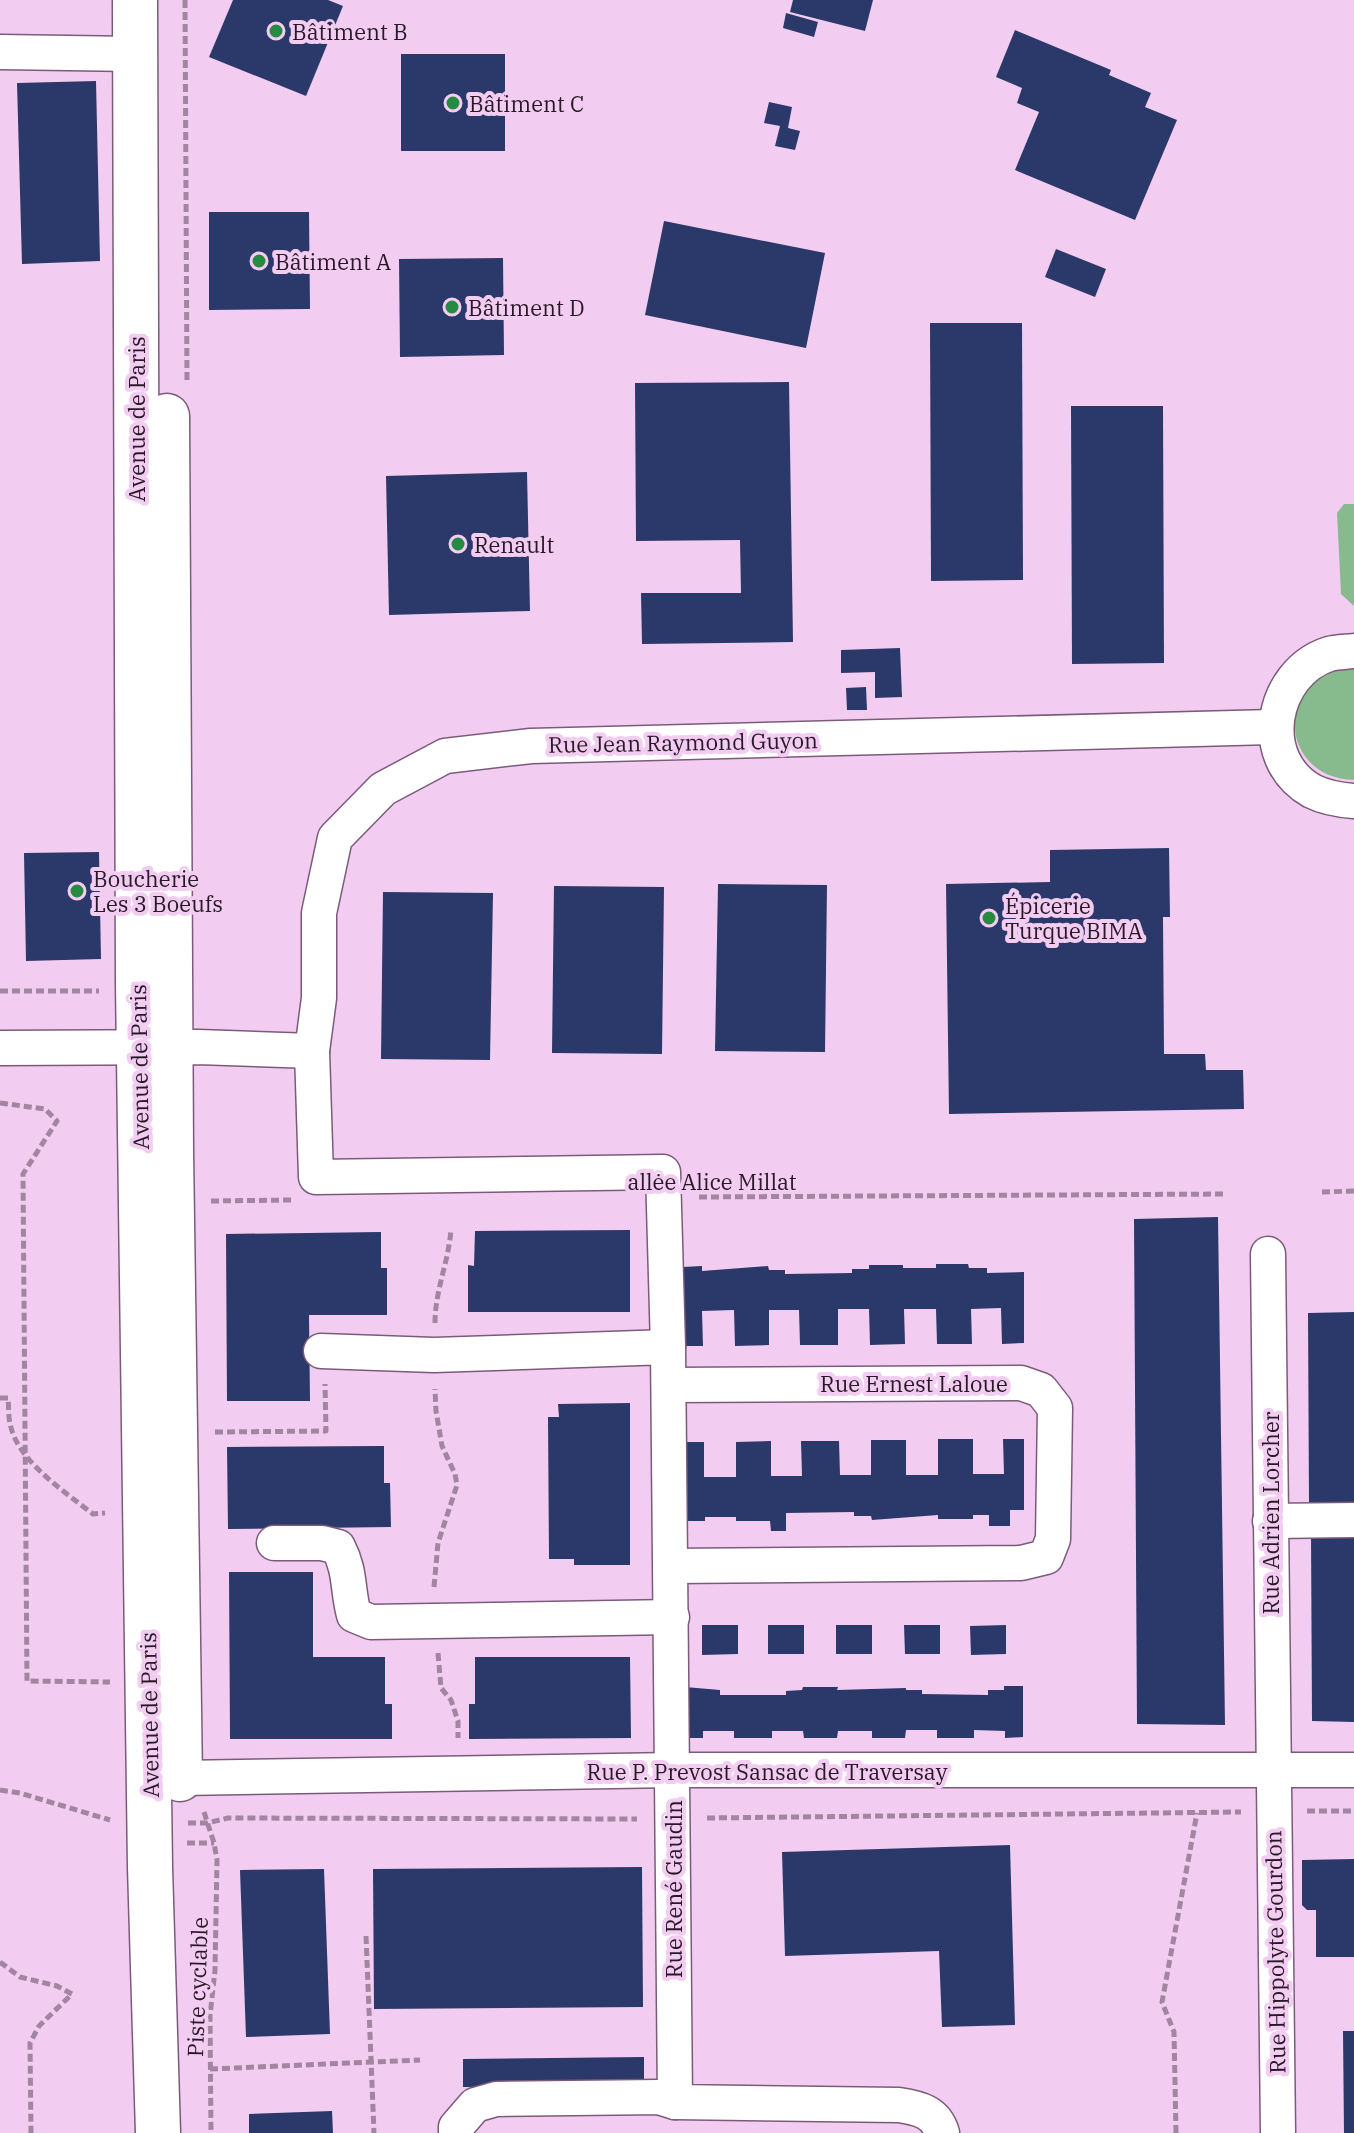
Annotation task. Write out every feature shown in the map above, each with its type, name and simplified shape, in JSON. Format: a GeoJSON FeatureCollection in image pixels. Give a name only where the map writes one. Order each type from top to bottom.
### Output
{"type":"FeatureCollection","features":[{"type":"Feature","properties":{"kind":"main road","name":"Avenue de Paris"},"geometry":{"type":"LineString","coordinates":[[135,0],[155,1048],[180,1778],[184,2133]]}},
{"type":"Feature","properties":{"kind":"main road","name":"Avenue de Paris"},"geometry":{"type":"LineString","coordinates":[[158,2133],[150,1867],[163,0]]}},
{"type":"Feature","properties":{"kind":"street"},"geometry":{"type":"LineString","coordinates":[[0,52],[135,54]]}},
{"type":"Feature","properties":{"kind":"street"},"geometry":{"type":"LineString","coordinates":[[1354,651],[1331,653],[1309,664],[1291,681],[1279,703],[1276,727],[1280,752],[1292,774],[1311,790],[1334,800],[1354,801]]}},
{"type":"Feature","properties":{"kind":"street","name":"Rue Jean Raymond Guyon"},"geometry":{"type":"LineString","coordinates":[[668,1347],[663,1172],[316,1177],[312,1051],[319,998],[319,913],[335,838],[383,789],[445,756],[531,746],[1276,727]]}},
{"type":"Feature","properties":{"kind":"street"},"geometry":{"type":"LineString","coordinates":[[0,1048],[312,1051]]}},
{"type":"Feature","properties":{"kind":"street","name":"Rue Adrien Lorcher"},"geometry":{"type":"LineString","coordinates":[[1268,1254],[1272,1771]]}},
{"type":"Feature","properties":{"kind":"street"},"geometry":{"type":"LineString","coordinates":[[323,1351],[434,1355],[668,1347]]}},
{"type":"Feature","properties":{"kind":"street","name":"Rue René Gaudin"},"geometry":{"type":"LineString","coordinates":[[668,1347],[675,2102]]}},
{"type":"Feature","properties":{"kind":"street","name":"Rue Ernest Laloue"},"geometry":{"type":"LineString","coordinates":[[669,1385],[1021,1383],[1041,1390],[1055,1408],[1053,1539],[1046,1557],[1021,1563],[671,1566]]}},
{"type":"Feature","properties":{"kind":"street"},"geometry":{"type":"LineString","coordinates":[[1270,1521],[1354,1520]]}},
{"type":"Feature","properties":{"kind":"street"},"geometry":{"type":"LineString","coordinates":[[274,1543],[322,1543],[338,1547],[347,1565],[354,1615],[371,1622],[672,1617]]}},
{"type":"Feature","properties":{"kind":"street","name":"Rue P. Prevost Sansac de Traversay"},"geometry":{"type":"LineString","coordinates":[[180,1778],[673,1770],[1354,1770]]}},
{"type":"Feature","properties":{"kind":"street","name":"Rue Hippolyte Gourdon"},"geometry":{"type":"LineString","coordinates":[[1272,1771],[1278,2133]]}},
{"type":"Feature","properties":{"kind":"street"},"geometry":{"type":"LineString","coordinates":[[456,2133],[456,2127],[475,2105],[496,2099],[659,2097],[675,2102],[918,2107],[932,2115],[942,2133]]}},
{"type":"Feature","properties":{"kind":"path"},"geometry":{"type":"LineString","coordinates":[[0,991],[100,991]]}},
{"type":"Feature","properties":{"kind":"path"},"geometry":{"type":"LineString","coordinates":[[0,1103],[45,1109],[57,1121],[23,1174],[27,1681],[121,1683]]}},
{"type":"Feature","properties":{"kind":"path"},"geometry":{"type":"LineString","coordinates":[[1322,1192],[1354,1191]]}},
{"type":"Feature","properties":{"kind":"path","name":"allėe Alice Millat"},"geometry":{"type":"LineString","coordinates":[[664,1198],[1226,1194]]}},
{"type":"Feature","properties":{"kind":"path"},"geometry":{"type":"LineString","coordinates":[[199,1201],[308,1200]]}},
{"type":"Feature","properties":{"kind":"path"},"geometry":{"type":"LineString","coordinates":[[440,1775],[458,1737],[458,1721],[451,1700],[441,1688],[434,1585],[437,1553],[457,1485],[442,1446],[436,1411],[434,1355],[435,1313],[451,1229]]}},
{"type":"Feature","properties":{"kind":"path"},"geometry":{"type":"LineString","coordinates":[[202,1432],[326,1431],[323,1351]]}},
{"type":"Feature","properties":{"kind":"path"},"geometry":{"type":"LineString","coordinates":[[0,1398],[8,1398],[10,1424],[31,1462],[93,1514],[106,1513]]}},
{"type":"Feature","properties":{"kind":"path"},"geometry":{"type":"LineString","coordinates":[[0,1790],[114,1821]]}},
{"type":"Feature","properties":{"kind":"path"},"geometry":{"type":"LineString","coordinates":[[671,1819],[1354,1811]]}},
{"type":"Feature","properties":{"kind":"path"},"geometry":{"type":"LineString","coordinates":[[1176,2133],[1174,2032],[1162,2002],[1197,1813]]}},
{"type":"Feature","properties":{"kind":"path","name":"Piste cyclable"},"geometry":{"type":"LineString","coordinates":[[211,2133],[210,2016],[215,1970],[217,1860],[207,1823],[228,1818],[671,1819]]}},
{"type":"Feature","properties":{"kind":"path"},"geometry":{"type":"LineString","coordinates":[[366,1936],[374,2133]]}},
{"type":"Feature","properties":{"kind":"path"},"geometry":{"type":"LineString","coordinates":[[0,1962],[20,1977],[57,1986],[72,1994],[39,2026],[30,2043],[31,2133]]}},
{"type":"Feature","properties":{"kind":"path"},"geometry":{"type":"LineString","coordinates":[[210,2069],[420,2060]]}},
{"type":"Feature","properties":{"kind":"green space"},"geometry":{"type":"Polygon","coordinates":[[[1344,504],[1354,504],[1354,606],[1341,594],[1337,513],[1344,504]]]}},
{"type":"Feature","properties":{"kind":"green space"},"geometry":{"type":"Polygon","coordinates":[[[1354,667],[1354,780],[1329,775],[1311,763],[1299,746],[1295,726],[1298,707],[1308,689],[1327,675],[1354,667]]]}},
{"type":"Feature","properties":{"kind":"building","name":"Bâtiment B"},"geometry":{"type":"Polygon","coordinates":[[[233,0],[328,0],[343,6],[306,96],[209,57],[233,0]]]}},
{"type":"Feature","properties":{"kind":"building"},"geometry":{"type":"Polygon","coordinates":[[[793,0],[873,0],[865,31],[790,12],[793,0]]]}},
{"type":"Feature","properties":{"kind":"building"},"geometry":{"type":"Polygon","coordinates":[[[786,13],[818,22],[814,37],[783,28],[786,13]]]}},
{"type":"Feature","properties":{"kind":"building"},"geometry":{"type":"Polygon","coordinates":[[[1015,30],[1111,70],[1109,75],[1151,93],[1145,107],[1177,120],[1135,220],[1015,170],[1039,112],[1017,103],[1022,88],[996,77],[1015,30]]]}},
{"type":"Feature","properties":{"kind":"building","name":"Bâtiment C"},"geometry":{"type":"Polygon","coordinates":[[[401,54],[505,54],[505,151],[401,151],[401,54]]]}},
{"type":"Feature","properties":{"kind":"building"},"geometry":{"type":"Polygon","coordinates":[[[96,81],[100,261],[22,264],[17,83],[96,81]]]}},
{"type":"Feature","properties":{"kind":"building"},"geometry":{"type":"Polygon","coordinates":[[[769,102],[792,107],[788,128],[800,131],[795,150],[775,146],[780,126],[764,123],[769,102]]]}},
{"type":"Feature","properties":{"kind":"building","name":"Bâtiment A"},"geometry":{"type":"Polygon","coordinates":[[[209,212],[309,212],[310,309],[209,310],[209,212]]]}},
{"type":"Feature","properties":{"kind":"building"},"geometry":{"type":"Polygon","coordinates":[[[664,221],[825,253],[806,348],[645,315],[664,221]]]}},
{"type":"Feature","properties":{"kind":"building"},"geometry":{"type":"Polygon","coordinates":[[[1056,249],[1106,269],[1095,297],[1045,277],[1056,249]]]}},
{"type":"Feature","properties":{"kind":"building","name":"Bâtiment D"},"geometry":{"type":"Polygon","coordinates":[[[503,258],[504,355],[400,357],[399,259],[503,258]]]}},
{"type":"Feature","properties":{"kind":"building"},"geometry":{"type":"Polygon","coordinates":[[[930,323],[1022,323],[1023,580],[931,581],[930,323]]]}},
{"type":"Feature","properties":{"kind":"building"},"geometry":{"type":"Polygon","coordinates":[[[789,382],[793,642],[642,644],[641,593],[741,593],[740,540],[636,541],[635,383],[789,382]]]}},
{"type":"Feature","properties":{"kind":"building"},"geometry":{"type":"Polygon","coordinates":[[[1071,406],[1163,406],[1164,663],[1072,664],[1071,406]]]}},
{"type":"Feature","properties":{"kind":"building","name":"Renault"},"geometry":{"type":"Polygon","coordinates":[[[527,472],[530,611],[389,615],[386,476],[527,472]]]}},
{"type":"Feature","properties":{"kind":"building"},"geometry":{"type":"Polygon","coordinates":[[[900,648],[902,697],[875,698],[875,672],[841,673],[841,650],[900,648]]]}},
{"type":"Feature","properties":{"kind":"building"},"geometry":{"type":"Polygon","coordinates":[[[866,687],[867,710],[847,710],[846,688],[866,687]]]}},
{"type":"Feature","properties":{"kind":"building"},"geometry":{"type":"Polygon","coordinates":[[[1169,848],[1170,917],[1163,917],[1164,1054],[1205,1054],[1206,1070],[1243,1070],[1244,1109],[949,1114],[946,884],[1050,882],[1050,850],[1169,848]]]}},
{"type":"Feature","properties":{"kind":"building"},"geometry":{"type":"Polygon","coordinates":[[[99,852],[101,959],[26,961],[24,853],[99,852]]]}},
{"type":"Feature","properties":{"kind":"building"},"geometry":{"type":"Polygon","coordinates":[[[718,884],[827,885],[825,1052],[715,1051],[718,884]]]}},
{"type":"Feature","properties":{"kind":"building"},"geometry":{"type":"Polygon","coordinates":[[[554,886],[664,887],[662,1054],[552,1053],[554,886]]]}},
{"type":"Feature","properties":{"kind":"building"},"geometry":{"type":"Polygon","coordinates":[[[383,892],[493,893],[490,1060],[381,1059],[383,892]]]}},
{"type":"Feature","properties":{"kind":"building"},"geometry":{"type":"Polygon","coordinates":[[[1218,1217],[1225,1725],[1137,1724],[1134,1219],[1218,1217]]]}},
{"type":"Feature","properties":{"kind":"building"},"geometry":{"type":"Polygon","coordinates":[[[630,1230],[630,1312],[468,1312],[468,1265],[474,1266],[475,1231],[630,1230]]]}},
{"type":"Feature","properties":{"kind":"building"},"geometry":{"type":"Polygon","coordinates":[[[381,1232],[381,1268],[387,1268],[387,1315],[309,1315],[310,1401],[227,1401],[226,1234],[381,1232]]]}},
{"type":"Feature","properties":{"kind":"building"},"geometry":{"type":"Polygon","coordinates":[[[936,1264],[968,1264],[969,1268],[987,1268],[987,1273],[1024,1272],[1024,1343],[1002,1344],[1001,1308],[971,1309],[972,1344],[937,1344],[936,1309],[904,1309],[905,1344],[870,1345],[869,1309],[838,1309],[838,1345],[800,1345],[799,1310],[769,1310],[769,1345],[735,1346],[734,1310],[702,1311],[703,1346],[683,1346],[683,1267],[702,1266],[702,1271],[768,1266],[769,1270],[785,1270],[785,1274],[852,1273],[852,1269],[869,1269],[869,1265],[936,1268],[936,1264]]]}},
{"type":"Feature","properties":{"kind":"building"},"geometry":{"type":"Polygon","coordinates":[[[1354,1312],[1354,1502],[1309,1503],[1308,1313],[1354,1312]]]}},
{"type":"Feature","properties":{"kind":"building"},"geometry":{"type":"Polygon","coordinates":[[[630,1403],[630,1565],[574,1565],[574,1559],[549,1559],[548,1417],[559,1417],[558,1404],[630,1403]]]}},
{"type":"Feature","properties":{"kind":"building"},"geometry":{"type":"Polygon","coordinates":[[[938,1439],[973,1439],[973,1474],[1004,1474],[1003,1439],[1024,1439],[1024,1510],[1010,1510],[1010,1526],[989,1526],[989,1515],[973,1515],[973,1519],[938,1519],[938,1515],[872,1520],[871,1516],[854,1516],[854,1512],[786,1513],[786,1531],[771,1531],[770,1521],[736,1521],[736,1517],[684,1521],[683,1442],[704,1442],[704,1477],[736,1477],[736,1442],[771,1441],[771,1476],[802,1476],[801,1441],[839,1441],[840,1475],[871,1475],[871,1440],[906,1440],[906,1475],[938,1475],[938,1439]]]}},
{"type":"Feature","properties":{"kind":"building"},"geometry":{"type":"Polygon","coordinates":[[[384,1446],[384,1483],[390,1483],[391,1527],[228,1529],[227,1447],[384,1446]]]}},
{"type":"Feature","properties":{"kind":"building"},"geometry":{"type":"Polygon","coordinates":[[[1354,1532],[1354,1722],[1312,1721],[1311,1533],[1354,1532]]]}},
{"type":"Feature","properties":{"kind":"building"},"geometry":{"type":"Polygon","coordinates":[[[229,1572],[313,1572],[313,1657],[385,1657],[385,1704],[392,1704],[392,1739],[230,1739],[229,1572]]]}},
{"type":"Feature","properties":{"kind":"building"},"geometry":{"type":"Polygon","coordinates":[[[702,1625],[738,1625],[738,1654],[702,1655],[702,1625]]]}},
{"type":"Feature","properties":{"kind":"building"},"geometry":{"type":"Polygon","coordinates":[[[768,1625],[804,1625],[804,1654],[768,1654],[768,1625]]]}},
{"type":"Feature","properties":{"kind":"building"},"geometry":{"type":"Polygon","coordinates":[[[836,1625],[872,1625],[872,1654],[836,1654],[836,1625]]]}},
{"type":"Feature","properties":{"kind":"building"},"geometry":{"type":"Polygon","coordinates":[[[904,1625],[940,1625],[940,1654],[905,1654],[904,1625]]]}},
{"type":"Feature","properties":{"kind":"building"},"geometry":{"type":"Polygon","coordinates":[[[1006,1625],[1006,1654],[971,1655],[970,1626],[1006,1625]]]}},
{"type":"Feature","properties":{"kind":"building"},"geometry":{"type":"Polygon","coordinates":[[[475,1657],[630,1657],[631,1738],[469,1739],[469,1704],[475,1704],[475,1657]]]}},
{"type":"Feature","properties":{"kind":"building"},"geometry":{"type":"Polygon","coordinates":[[[1004,1686],[1023,1686],[1023,1737],[1005,1738],[1005,1731],[974,1730],[974,1738],[937,1738],[937,1730],[906,1730],[905,1738],[872,1738],[872,1731],[838,1731],[837,1738],[804,1738],[803,1731],[772,1731],[772,1738],[734,1738],[734,1731],[703,1731],[703,1738],[685,1738],[685,1687],[720,1690],[720,1695],[786,1695],[786,1691],[802,1690],[803,1687],[838,1687],[837,1690],[906,1688],[922,1690],[922,1694],[988,1695],[988,1690],[1004,1690],[1004,1686]]]}},
{"type":"Feature","properties":{"kind":"building"},"geometry":{"type":"Polygon","coordinates":[[[1010,1845],[1015,2025],[942,2027],[939,1951],[785,1956],[782,1852],[1010,1845]]]}},
{"type":"Feature","properties":{"kind":"building"},"geometry":{"type":"Polygon","coordinates":[[[1354,1859],[1354,1957],[1316,1957],[1316,1910],[1307,1910],[1302,1905],[1302,1860],[1354,1859]]]}},
{"type":"Feature","properties":{"kind":"building"},"geometry":{"type":"Polygon","coordinates":[[[642,1867],[643,2007],[374,2009],[373,1869],[642,1867]]]}},
{"type":"Feature","properties":{"kind":"building"},"geometry":{"type":"Polygon","coordinates":[[[324,1869],[330,2034],[246,2037],[240,1870],[324,1869]]]}},
{"type":"Feature","properties":{"kind":"building"},"geometry":{"type":"Polygon","coordinates":[[[1343,2031],[1354,2031],[1354,2133],[1344,2133],[1343,2031]]]}},
{"type":"Feature","properties":{"kind":"building"},"geometry":{"type":"Polygon","coordinates":[[[644,2057],[644,2086],[463,2087],[463,2059],[644,2057]]]}},
{"type":"Feature","properties":{"kind":"building"},"geometry":{"type":"Polygon","coordinates":[[[332,2111],[333,2133],[249,2133],[249,2114],[332,2111]]]}},
{"type":"Feature","properties":{"kind":"place","name":"Bâtiment B"},"geometry":{"type":"Point","coordinates":[276,31]}},
{"type":"Feature","properties":{"kind":"place","name":"Bâtiment C"},"geometry":{"type":"Point","coordinates":[453,103]}},
{"type":"Feature","properties":{"kind":"place","name":"Bâtiment A"},"geometry":{"type":"Point","coordinates":[259,261]}},
{"type":"Feature","properties":{"kind":"place","name":"Bâtiment D"},"geometry":{"type":"Point","coordinates":[452,307]}},
{"type":"Feature","properties":{"kind":"place","name":"Renault"},"geometry":{"type":"Point","coordinates":[458,544]}},
{"type":"Feature","properties":{"kind":"place","name":"Boucherie Les 3 Boeufs"},"geometry":{"type":"Point","coordinates":[77,891]}},
{"type":"Feature","properties":{"kind":"place","name":"Épicerie Turque BIMA"},"geometry":{"type":"Point","coordinates":[989,918]}}]}
